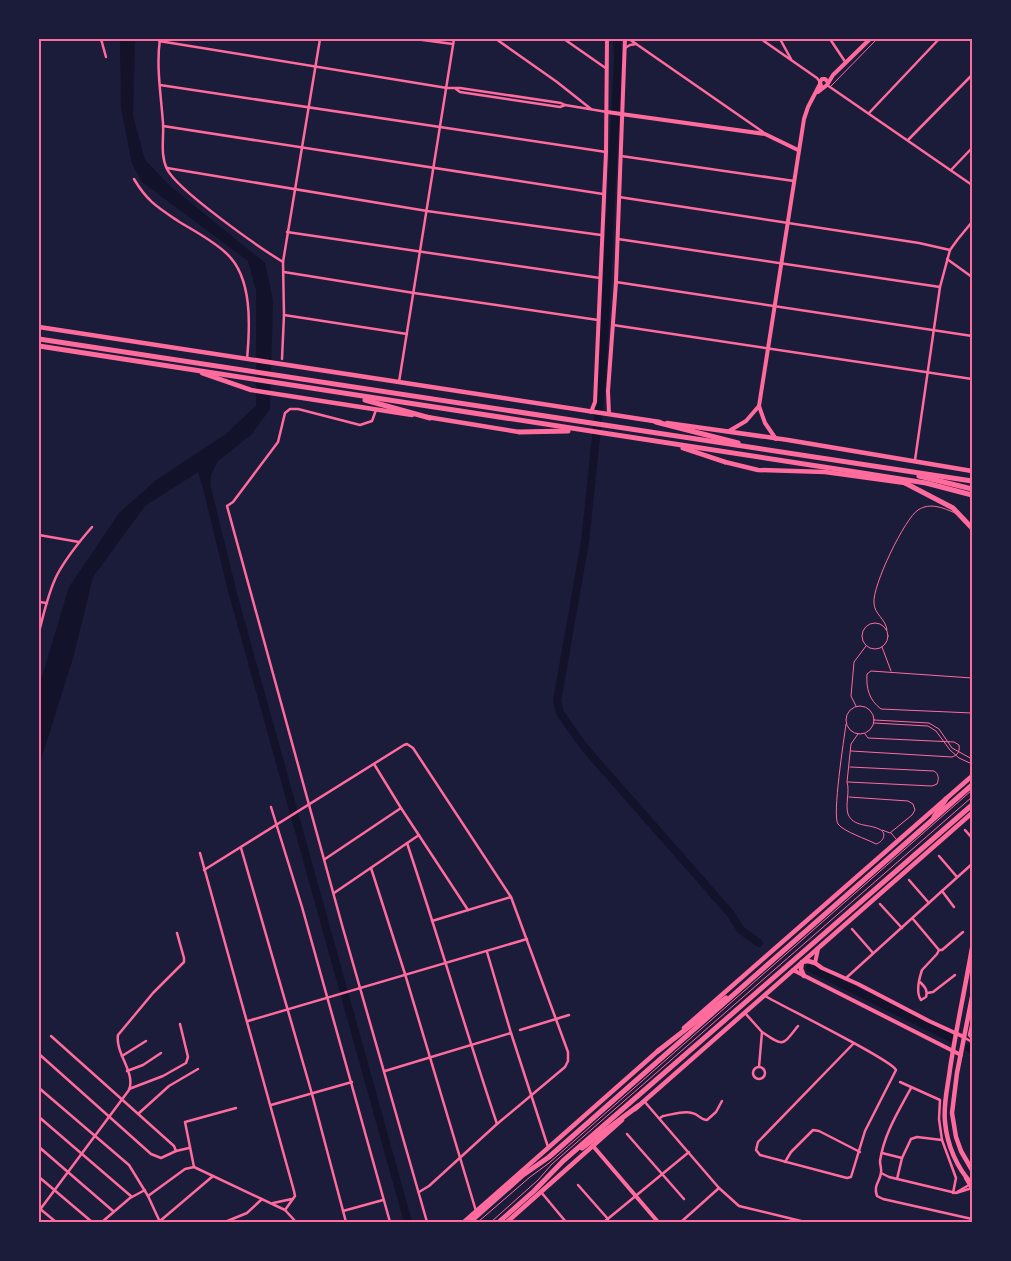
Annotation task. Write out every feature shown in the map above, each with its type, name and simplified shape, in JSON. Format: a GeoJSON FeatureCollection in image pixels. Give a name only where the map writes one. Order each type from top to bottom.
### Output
{"type":"FeatureCollection","features":[{"type":"Feature","properties":{"kind":"highway"},"geometry":{"type":"LineString","coordinates":[[39,339],[972,481]]}},
{"type":"Feature","properties":{"kind":"highway"},"geometry":{"type":"LineString","coordinates":[[39,347],[926,484],[972,495]]}},
{"type":"Feature","properties":{"kind":"highway"},"geometry":{"type":"LineString","coordinates":[[335,392],[430,418]]}},
{"type":"Feature","properties":{"kind":"highway"},"geometry":{"type":"LineString","coordinates":[[656,422],[748,447]]}},
{"type":"Feature","properties":{"kind":"highway"},"geometry":{"type":"LineString","coordinates":[[519,432],[576,430]]}},
{"type":"Feature","properties":{"kind":"highway"},"geometry":{"type":"LineString","coordinates":[[670,444],[725,462]]}},
{"type":"Feature","properties":{"kind":"highway"},"geometry":{"type":"LineString","coordinates":[[894,470],[972,489]]}},
{"type":"Feature","properties":{"kind":"highway"},"geometry":{"type":"LineString","coordinates":[[907,482],[953,508],[972,528]]}},
{"type":"Feature","properties":{"kind":"highway"},"geometry":{"type":"LineString","coordinates":[[470,1222],[523,1175],[549,1157],[972,785]]}},
{"type":"Feature","properties":{"kind":"highway"},"geometry":{"type":"LineString","coordinates":[[928,825],[946,799]]}},
{"type":"Feature","properties":{"kind":"highway"},"geometry":{"type":"LineString","coordinates":[[499,1222],[534,1191],[563,1161],[972,805]]}},
{"type":"Feature","properties":{"kind":"highway"},"geometry":{"type":"LineString","coordinates":[[658,1051],[761,972]]}},
{"type":"Feature","properties":{"kind":"highway"},"geometry":{"type":"LineString","coordinates":[[563,1161],[638,1106]]}},
{"type":"Feature","properties":{"kind":"main road"},"geometry":{"type":"LineString","coordinates":[[39,327],[280,362],[656,422],[776,438],[972,471]]}},
{"type":"Feature","properties":{"kind":"main road"},"geometry":{"type":"LineString","coordinates":[[196,371],[252,390],[519,432]]}},
{"type":"Feature","properties":{"kind":"main road"},"geometry":{"type":"LineString","coordinates":[[725,462],[758,470],[825,472],[907,482]]}},
{"type":"Feature","properties":{"kind":"main road"},"geometry":{"type":"LineString","coordinates":[[464,1222],[972,776]]}},
{"type":"Feature","properties":{"kind":"main road"},"geometry":{"type":"LineString","coordinates":[[507,1222],[972,813]]}},
{"type":"Feature","properties":{"kind":"main road"},"geometry":{"type":"LineString","coordinates":[[971,1187],[960,1168],[948,1138],[945,1124],[945,1100],[972,948]]}},
{"type":"Feature","properties":{"kind":"main road"},"geometry":{"type":"LineString","coordinates":[[802,962],[814,962]]}},
{"type":"Feature","properties":{"kind":"main road"},"geometry":{"type":"LineString","coordinates":[[802,962],[801,969],[804,976]]}},
{"type":"Feature","properties":{"kind":"main road"},"geometry":{"type":"LineString","coordinates":[[972,997],[953,1103],[953,1122],[961,1151],[972,1170]]}},
{"type":"Feature","properties":{"kind":"street"},"geometry":{"type":"LineString","coordinates":[[101,39],[106,57]]}},
{"type":"Feature","properties":{"kind":"street"},"geometry":{"type":"LineString","coordinates":[[280,362],[284,315],[283,262],[320,39]]}},
{"type":"Feature","properties":{"kind":"street"},"geometry":{"type":"LineString","coordinates":[[415,39],[453,44]]}},
{"type":"Feature","properties":{"kind":"street"},"geometry":{"type":"LineString","coordinates":[[399,382],[454,39]]}},
{"type":"Feature","properties":{"kind":"street"},"geometry":{"type":"LineString","coordinates":[[496,39],[557,82],[591,109]]}},
{"type":"Feature","properties":{"kind":"street"},"geometry":{"type":"LineString","coordinates":[[564,39],[607,69]]}},
{"type":"Feature","properties":{"kind":"street"},"geometry":{"type":"LineString","coordinates":[[592,412],[595,402],[601,235],[609,112],[607,39]]}},
{"type":"Feature","properties":{"kind":"street"},"geometry":{"type":"LineString","coordinates":[[607,414],[616,282],[621,156],[620,114],[625,39]]}},
{"type":"Feature","properties":{"kind":"street"},"geometry":{"type":"LineString","coordinates":[[629,39],[766,134],[798,150]]}},
{"type":"Feature","properties":{"kind":"street"},"geometry":{"type":"LineString","coordinates":[[761,39],[972,185]]}},
{"type":"Feature","properties":{"kind":"street"},"geometry":{"type":"LineString","coordinates":[[780,39],[792,60]]}},
{"type":"Feature","properties":{"kind":"street"},"geometry":{"type":"LineString","coordinates":[[830,39],[846,63]]}},
{"type":"Feature","properties":{"kind":"street"},"geometry":{"type":"LineString","coordinates":[[776,438],[765,423],[759,406],[805,113],[824,83],[870,39]]}},
{"type":"Feature","properties":{"kind":"street"},"geometry":{"type":"LineString","coordinates":[[869,113],[939,39]]}},
{"type":"Feature","properties":{"kind":"street"},"geometry":{"type":"LineString","coordinates":[[283,262],[200,201],[176,181],[167,168],[163,152],[159,40],[447,88],[460,88],[620,114],[766,134]]}},
{"type":"Feature","properties":{"kind":"street"},"geometry":{"type":"LineString","coordinates":[[624,49],[636,44]]}},
{"type":"Feature","properties":{"kind":"street"},"geometry":{"type":"LineString","coordinates":[[908,140],[972,75]]}},
{"type":"Feature","properties":{"kind":"street"},"geometry":{"type":"LineString","coordinates":[[160,85],[606,152]]}},
{"type":"Feature","properties":{"kind":"street"},"geometry":{"type":"LineString","coordinates":[[163,126],[603,194]]}},
{"type":"Feature","properties":{"kind":"street"},"geometry":{"type":"LineString","coordinates":[[951,170],[972,148]]}},
{"type":"Feature","properties":{"kind":"street"},"geometry":{"type":"LineString","coordinates":[[621,156],[794,181]]}},
{"type":"Feature","properties":{"kind":"street"},"geometry":{"type":"LineString","coordinates":[[167,168],[427,211],[601,235]]}},
{"type":"Feature","properties":{"kind":"street"},"geometry":{"type":"LineString","coordinates":[[134,179],[149,200],[226,253],[238,266],[244,283],[248,310],[250,334],[249,359]]}},
{"type":"Feature","properties":{"kind":"street"},"geometry":{"type":"LineString","coordinates":[[619,197],[919,243],[950,250]]}},
{"type":"Feature","properties":{"kind":"street"},"geometry":{"type":"LineString","coordinates":[[914,462],[940,288],[947,259],[950,250],[972,222]]}},
{"type":"Feature","properties":{"kind":"street"},"geometry":{"type":"LineString","coordinates":[[287,232],[600,278]]}},
{"type":"Feature","properties":{"kind":"street"},"geometry":{"type":"LineString","coordinates":[[618,239],[940,288]]}},
{"type":"Feature","properties":{"kind":"street"},"geometry":{"type":"LineString","coordinates":[[947,259],[972,277]]}},
{"type":"Feature","properties":{"kind":"street"},"geometry":{"type":"LineString","coordinates":[[284,272],[599,320]]}},
{"type":"Feature","properties":{"kind":"street"},"geometry":{"type":"LineString","coordinates":[[616,282],[972,336]]}},
{"type":"Feature","properties":{"kind":"street"},"geometry":{"type":"LineString","coordinates":[[284,315],[407,334]]}},
{"type":"Feature","properties":{"kind":"street"},"geometry":{"type":"LineString","coordinates":[[613,324],[972,379]]}},
{"type":"Feature","properties":{"kind":"street"},"geometry":{"type":"LineString","coordinates":[[729,431],[746,421],[759,406]]}},
{"type":"Feature","properties":{"kind":"street"},"geometry":{"type":"LineString","coordinates":[[376,410],[372,421],[360,425],[298,409],[290,409],[283,417],[278,442],[233,502],[227,506],[427,1222]]}},
{"type":"Feature","properties":{"kind":"street"},"geometry":{"type":"LineString","coordinates":[[39,632],[57,576],[79,542],[92,527]]}},
{"type":"Feature","properties":{"kind":"street"},"geometry":{"type":"LineString","coordinates":[[39,535],[79,542]]}},
{"type":"Feature","properties":{"kind":"street"},"geometry":{"type":"LineString","coordinates":[[39,602],[47,603]]}},
{"type":"Feature","properties":{"kind":"street"},"geometry":{"type":"LineString","coordinates":[[204,870],[404,745],[410,745],[413,748],[511,896],[568,1052],[568,1060],[565,1067],[429,1186],[418,1192]]}},
{"type":"Feature","properties":{"kind":"street"},"geometry":{"type":"LineString","coordinates":[[374,764],[468,910]]}},
{"type":"Feature","properties":{"kind":"street"},"geometry":{"type":"LineString","coordinates":[[271,807],[278,825],[352,1082],[390,1222]]}},
{"type":"Feature","properties":{"kind":"street"},"geometry":{"type":"LineString","coordinates":[[325,860],[401,808]]}},
{"type":"Feature","properties":{"kind":"street"},"geometry":{"type":"LineString","coordinates":[[966,830],[972,838]]}},
{"type":"Feature","properties":{"kind":"street"},"geometry":{"type":"LineString","coordinates":[[334,893],[419,835]]}},
{"type":"Feature","properties":{"kind":"street"},"geometry":{"type":"LineString","coordinates":[[408,843],[471,1046],[498,1124]]}},
{"type":"Feature","properties":{"kind":"street"},"geometry":{"type":"LineString","coordinates":[[241,848],[312,1094],[346,1222]]}},
{"type":"Feature","properties":{"kind":"street"},"geometry":{"type":"LineString","coordinates":[[200,854],[294,1190],[294,1199],[285,1210]]}},
{"type":"Feature","properties":{"kind":"street"},"geometry":{"type":"LineString","coordinates":[[939,856],[957,877]]}},
{"type":"Feature","properties":{"kind":"street"},"geometry":{"type":"LineString","coordinates":[[844,979],[972,864]]}},
{"type":"Feature","properties":{"kind":"street"},"geometry":{"type":"LineString","coordinates":[[371,868],[406,974],[476,1212]]}},
{"type":"Feature","properties":{"kind":"street"},"geometry":{"type":"LineString","coordinates":[[909,880],[929,903]]}},
{"type":"Feature","properties":{"kind":"street"},"geometry":{"type":"LineString","coordinates":[[942,891],[954,907]]}},
{"type":"Feature","properties":{"kind":"street"},"geometry":{"type":"LineString","coordinates":[[432,921],[511,896]]}},
{"type":"Feature","properties":{"kind":"street"},"geometry":{"type":"LineString","coordinates":[[880,904],[902,928]]}},
{"type":"Feature","properties":{"kind":"street"},"geometry":{"type":"LineString","coordinates":[[913,919],[939,950]]}},
{"type":"Feature","properties":{"kind":"street"},"geometry":{"type":"LineString","coordinates":[[852,929],[873,953]]}},
{"type":"Feature","properties":{"kind":"street"},"geometry":{"type":"LineString","coordinates":[[920,982],[925,987],[927,993],[924,1000],[919,999],[920,982],[923,967],[939,950],[942,950],[963,932]]}},
{"type":"Feature","properties":{"kind":"street"},"geometry":{"type":"LineString","coordinates":[[56,1222],[39,1209],[82,1154],[94,1135],[110,1118],[129,1089],[130,1082],[118,1043],[118,1035],[153,993],[184,962],[177,933]]}},
{"type":"Feature","properties":{"kind":"street"},"geometry":{"type":"LineString","coordinates":[[248,1021],[528,939]]}},
{"type":"Feature","properties":{"kind":"street"},"geometry":{"type":"LineString","coordinates":[[818,949],[814,962],[822,968],[972,1041]]}},
{"type":"Feature","properties":{"kind":"street"},"geometry":{"type":"LineString","coordinates":[[487,951],[548,1148]]}},
{"type":"Feature","properties":{"kind":"street"},"geometry":{"type":"LineString","coordinates":[[793,970],[961,1055]]}},
{"type":"Feature","properties":{"kind":"street"},"geometry":{"type":"LineString","coordinates":[[927,993],[933,992],[955,975]]}},
{"type":"Feature","properties":{"kind":"street"},"geometry":{"type":"LineString","coordinates":[[764,996],[854,1043],[893,1065],[896,1070],[866,1128],[860,1152],[850,1178],[760,1156],[756,1150],[758,1142],[854,1043]]}},
{"type":"Feature","properties":{"kind":"street"},"geometry":{"type":"LineString","coordinates":[[745,1012],[762,1032],[777,1043],[785,1042],[798,1026]]}},
{"type":"Feature","properties":{"kind":"street"},"geometry":{"type":"LineString","coordinates":[[520,1030],[569,1015]]}},
{"type":"Feature","properties":{"kind":"street"},"geometry":{"type":"LineString","coordinates":[[972,1021],[969,1035],[972,1041]]}},
{"type":"Feature","properties":{"kind":"street"},"geometry":{"type":"LineString","coordinates":[[129,1089],[163,1076],[186,1063],[188,1057],[180,1024]]}},
{"type":"Feature","properties":{"kind":"street"},"geometry":{"type":"LineString","coordinates":[[759,1067],[762,1032]]}},
{"type":"Feature","properties":{"kind":"street"},"geometry":{"type":"LineString","coordinates":[[385,1072],[511,1033]]}},
{"type":"Feature","properties":{"kind":"street"},"geometry":{"type":"LineString","coordinates":[[51,1036],[174,1146],[176,1151]]}},
{"type":"Feature","properties":{"kind":"street"},"geometry":{"type":"LineString","coordinates":[[122,1056],[146,1041]]}},
{"type":"Feature","properties":{"kind":"street"},"geometry":{"type":"LineString","coordinates":[[127,1071],[143,1065],[161,1053]]}},
{"type":"Feature","properties":{"kind":"street"},"geometry":{"type":"LineString","coordinates":[[39,1054],[154,1157],[161,1158],[176,1151],[190,1148]]}},
{"type":"Feature","properties":{"kind":"street"},"geometry":{"type":"LineString","coordinates":[[759,1067],[764,1070],[765,1074],[758,1079],[754,1077],[753,1071],[759,1067]]}},
{"type":"Feature","properties":{"kind":"street"},"geometry":{"type":"LineString","coordinates":[[138,1114],[169,1086],[198,1069]]}},
{"type":"Feature","properties":{"kind":"street"},"geometry":{"type":"LineString","coordinates":[[271,1105],[352,1082]]}},
{"type":"Feature","properties":{"kind":"street"},"geometry":{"type":"LineString","coordinates":[[900,1082],[940,1100],[939,1119],[942,1140],[956,1178],[954,1193]]}},
{"type":"Feature","properties":{"kind":"street"},"geometry":{"type":"LineString","coordinates":[[39,1088],[124,1160],[145,1190],[160,1222],[213,1176]]}},
{"type":"Feature","properties":{"kind":"street"},"geometry":{"type":"LineString","coordinates":[[911,1088],[892,1123],[882,1153],[881,1173],[875,1189],[879,1198],[972,1219]]}},
{"type":"Feature","properties":{"kind":"street"},"geometry":{"type":"LineString","coordinates":[[660,1118],[688,1112],[694,1113],[702,1120],[707,1120],[716,1112],[722,1100]]}},
{"type":"Feature","properties":{"kind":"street"},"geometry":{"type":"LineString","coordinates":[[644,1101],[719,1188],[739,1206],[805,1222]]}},
{"type":"Feature","properties":{"kind":"street"},"geometry":{"type":"LineString","coordinates":[[194,1167],[184,1125],[186,1121],[236,1108]]}},
{"type":"Feature","properties":{"kind":"street"},"geometry":{"type":"LineString","coordinates":[[39,1117],[132,1197]]}},
{"type":"Feature","properties":{"kind":"street"},"geometry":{"type":"LineString","coordinates":[[784,1162],[788,1155],[813,1130],[819,1131],[860,1152]]}},
{"type":"Feature","properties":{"kind":"street"},"geometry":{"type":"LineString","coordinates":[[626,1134],[684,1199]]}},
{"type":"Feature","properties":{"kind":"street"},"geometry":{"type":"LineString","coordinates":[[897,1179],[902,1158],[909,1141],[914,1137],[942,1140]]}},
{"type":"Feature","properties":{"kind":"street"},"geometry":{"type":"LineString","coordinates":[[593,1146],[658,1222]]}},
{"type":"Feature","properties":{"kind":"street"},"geometry":{"type":"LineString","coordinates":[[39,1148],[113,1211]]}},
{"type":"Feature","properties":{"kind":"street"},"geometry":{"type":"LineString","coordinates":[[604,1222],[689,1152]]}},
{"type":"Feature","properties":{"kind":"street"},"geometry":{"type":"LineString","coordinates":[[882,1153],[902,1158]]}},
{"type":"Feature","properties":{"kind":"street"},"geometry":{"type":"LineString","coordinates":[[148,1196],[185,1170],[194,1167],[285,1210],[296,1222]]}},
{"type":"Feature","properties":{"kind":"street"},"geometry":{"type":"LineString","coordinates":[[881,1173],[885,1176],[954,1193],[971,1187]]}},
{"type":"Feature","properties":{"kind":"street"},"geometry":{"type":"LineString","coordinates":[[39,1177],[92,1222]]}},
{"type":"Feature","properties":{"kind":"street"},"geometry":{"type":"LineString","coordinates":[[578,1185],[608,1220]]}},
{"type":"Feature","properties":{"kind":"street"},"geometry":{"type":"LineString","coordinates":[[681,1222],[719,1188]]}},
{"type":"Feature","properties":{"kind":"street"},"geometry":{"type":"LineString","coordinates":[[102,1222],[113,1211],[145,1190]]}},
{"type":"Feature","properties":{"kind":"street"},"geometry":{"type":"LineString","coordinates":[[542,1192],[566,1222]]}},
{"type":"Feature","properties":{"kind":"street"},"geometry":{"type":"LineString","coordinates":[[225,1222],[240,1219],[262,1199]]}},
{"type":"Feature","properties":{"kind":"street"},"geometry":{"type":"LineString","coordinates":[[271,1203],[294,1199]]}},
{"type":"Feature","properties":{"kind":"street"},"geometry":{"type":"LineString","coordinates":[[343,1211],[384,1200]]}},
{"type":"Feature","properties":{"kind":"lane"},"geometry":{"type":"LineString","coordinates":[[824,83],[877,39]]}},
{"type":"Feature","properties":{"kind":"lane"},"geometry":{"type":"LineString","coordinates":[[887,630],[877,623],[865,627],[862,635],[866,646],[874,649],[882,647],[888,638],[887,630],[884,620],[876,612],[874,599],[876,589],[892,552],[910,518],[918,510],[932,506],[941,507],[964,518]]}},
{"type":"Feature","properties":{"kind":"lane"},"geometry":{"type":"LineString","coordinates":[[856,707],[851,696],[854,662],[866,646]]}},
{"type":"Feature","properties":{"kind":"lane"},"geometry":{"type":"LineString","coordinates":[[882,647],[891,672]]}},
{"type":"Feature","properties":{"kind":"lane"},"geometry":{"type":"LineString","coordinates":[[972,678],[871,671],[867,674],[866,684],[868,694],[881,709],[972,713]]}},
{"type":"Feature","properties":{"kind":"lane"},"geometry":{"type":"LineString","coordinates":[[846,724],[851,731],[865,734],[869,731],[874,720],[871,712],[860,706],[847,715],[837,794],[836,819],[841,826],[876,844],[884,836],[880,829]]}},
{"type":"Feature","properties":{"kind":"lane"},"geometry":{"type":"LineString","coordinates":[[874,720],[929,723],[939,730],[952,748],[972,759]]}},
{"type":"Feature","properties":{"kind":"lane"},"geometry":{"type":"LineString","coordinates":[[874,723],[928,726],[936,731],[950,750],[959,758],[972,764]]}},
{"type":"Feature","properties":{"kind":"lane"},"geometry":{"type":"LineString","coordinates":[[858,734],[851,744],[850,751],[848,813],[853,820],[862,825],[890,833],[898,841]]}},
{"type":"Feature","properties":{"kind":"lane"},"geometry":{"type":"LineString","coordinates":[[850,751],[952,757],[959,750],[959,745],[954,742],[868,738],[865,734]]}},
{"type":"Feature","properties":{"kind":"lane"},"geometry":{"type":"LineString","coordinates":[[848,782],[932,786],[937,784],[939,780],[934,771],[849,767]]}},
{"type":"Feature","properties":{"kind":"lane"},"geometry":{"type":"LineString","coordinates":[[478,1222],[549,1163],[972,790]]}},
{"type":"Feature","properties":{"kind":"lane"},"geometry":{"type":"LineString","coordinates":[[848,797],[911,802],[914,807],[912,816],[890,833]]}},
{"type":"Feature","properties":{"kind":"lane"},"geometry":{"type":"LineString","coordinates":[[491,1222],[538,1180],[552,1164],[972,797]]}},
{"type":"Feature","properties":{"kind":"shaded area"},"geometry":{"type":"Polygon","coordinates":[[[120,39],[135,39],[133,116],[145,160],[169,185],[265,263],[273,300],[270,409],[252,434],[218,461],[206,484],[202,485],[198,472],[145,506],[93,577],[73,658],[39,766],[39,687],[69,587],[119,513],[155,481],[226,434],[256,406],[256,290],[248,261],[142,182],[132,164],[121,108],[120,39]]]}},
{"type":"Feature","properties":{"kind":"waterway"},"geometry":{"type":"LineString","coordinates":[[617,39],[618,58],[602,380],[585,542],[557,701],[560,713],[585,748],[730,913],[741,930],[759,943]]}},
{"type":"Feature","properties":{"kind":"waterway"},"geometry":{"type":"LineString","coordinates":[[207,476],[206,484],[233,594],[408,1222]]}},
{"type":"Feature","properties":{"kind":"waterway"},"geometry":{"type":"LineString","coordinates":[[810,968],[953,1039]]}}]}
